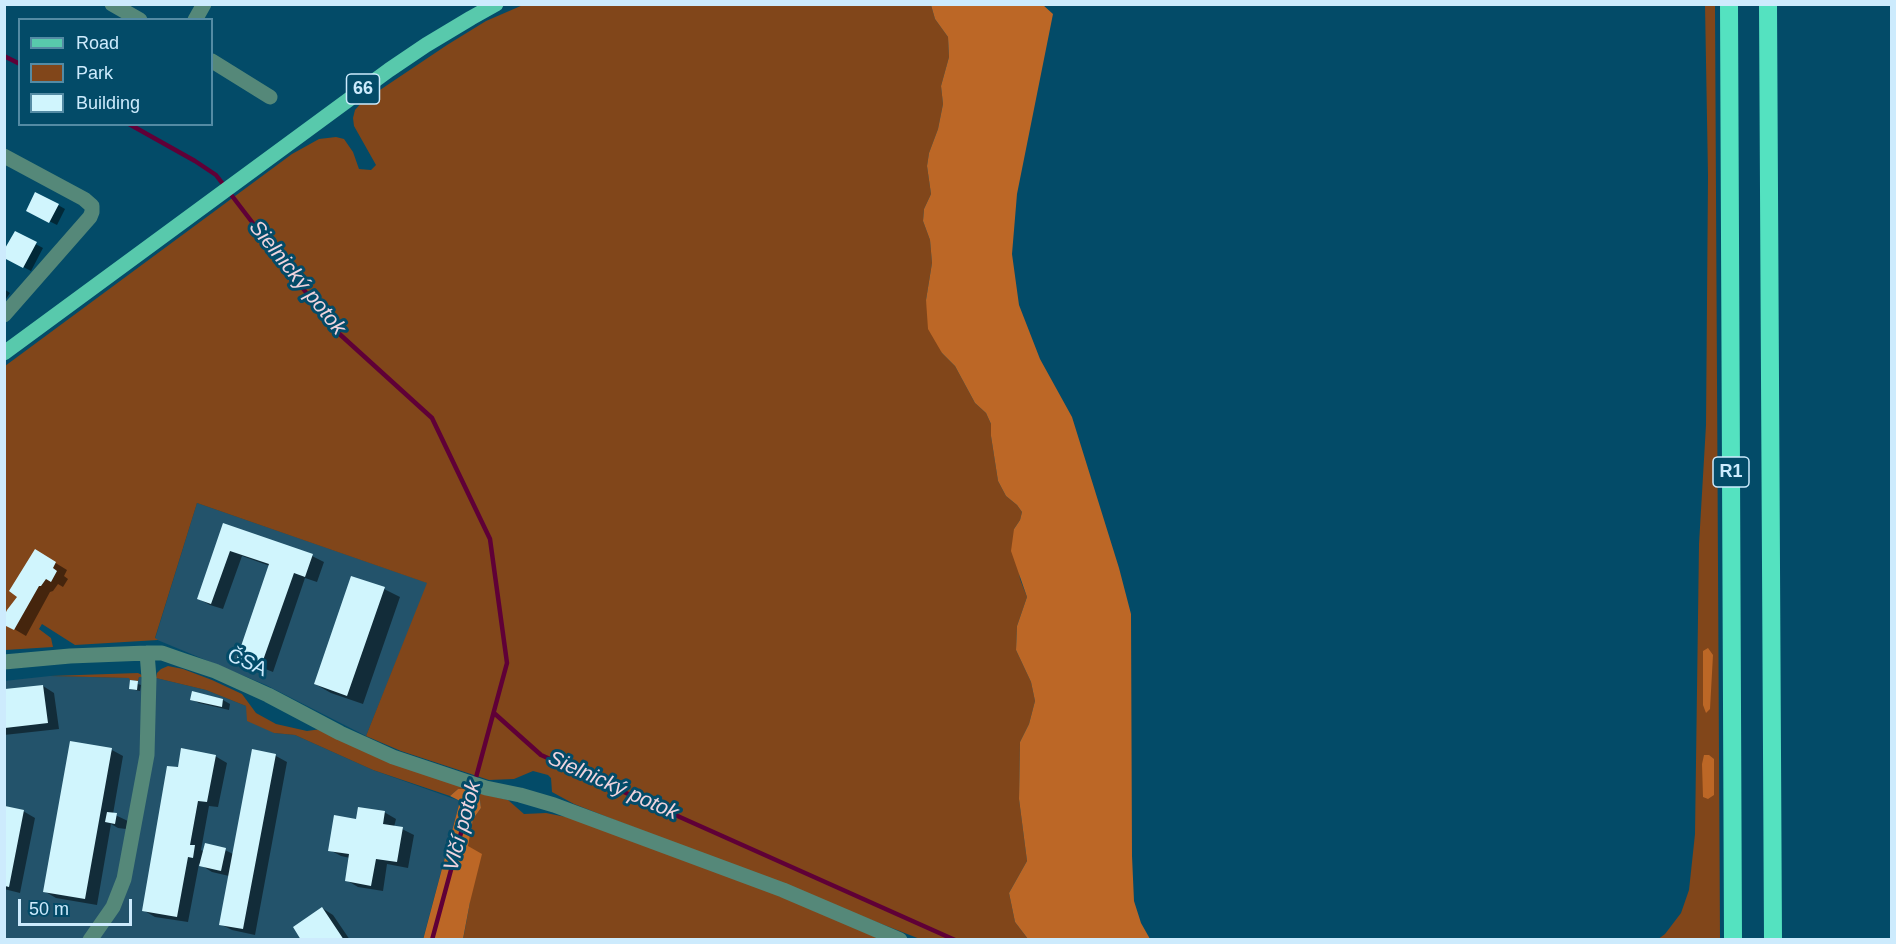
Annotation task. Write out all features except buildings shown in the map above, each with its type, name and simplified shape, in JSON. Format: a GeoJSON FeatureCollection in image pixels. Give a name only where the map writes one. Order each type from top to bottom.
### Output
{"type":"FeatureCollection","features":[{"type":"Feature","properties":{"kind":"highway","name":"R1"},"geometry":{"type":"LineString","coordinates":[[1729,4],[1733,939]]}},
{"type":"Feature","properties":{"kind":"highway","name":"R1"},"geometry":{"type":"LineString","coordinates":[[1768,4],[1773,939]]}},
{"type":"Feature","properties":{"kind":"main road","name":"66"},"geometry":{"type":"LineString","coordinates":[[4,353],[417,51],[496,4]]}},
{"type":"Feature","properties":{"kind":"street"},"geometry":{"type":"LineString","coordinates":[[112,4],[136,18]]}},
{"type":"Feature","properties":{"kind":"street"},"geometry":{"type":"LineString","coordinates":[[196,18],[204,4]]}},
{"type":"Feature","properties":{"kind":"street"},"geometry":{"type":"LineString","coordinates":[[213,62],[270,97]]}},
{"type":"Feature","properties":{"kind":"street"},"geometry":{"type":"LineString","coordinates":[[4,156],[84,199],[92,206],[90,217],[4,315]]}},
{"type":"Feature","properties":{"kind":"street"},"geometry":{"type":"LineString","coordinates":[[90,939],[113,907],[124,879],[147,755],[149,678],[147,653]]}},
{"type":"Feature","properties":{"kind":"street","name":"ČSA"},"geometry":{"type":"LineString","coordinates":[[4,662],[70,656],[162,654],[215,671],[393,757],[486,789],[520,795],[554,805],[783,890],[900,939]]}},
{"type":"Feature","properties":{"kind":"shaded area"},"geometry":{"type":"Polygon","coordinates":[[[931,5],[1043,5],[1053,14],[1017,194],[1012,254],[1019,305],[1040,359],[1072,417],[1131,614],[1134,901],[1141,923],[1150,939],[1028,939],[1015,922],[1009,893],[1027,861],[1019,799],[1020,742],[1029,724],[1035,701],[1031,682],[1016,650],[1017,626],[1027,597],[1011,551],[1014,529],[1022,512],[1006,496],[998,481],[991,424],[986,413],[975,403],[955,366],[942,353],[928,329],[926,300],[932,263],[930,240],[923,221],[924,209],[931,194],[927,166],[938,129],[943,104],[941,86],[949,57],[948,37],[935,19],[931,5]]]}},
{"type":"Feature","properties":{"kind":"shaded area"},"geometry":{"type":"Polygon","coordinates":[[[197,503],[428,583],[366,736],[266,685],[155,639],[197,503]]]}},
{"type":"Feature","properties":{"kind":"shaded area"},"geometry":{"type":"Polygon","coordinates":[[[1708,648],[1713,655],[1710,709],[1706,713],[1703,705],[1703,651],[1708,648]]]}},
{"type":"Feature","properties":{"kind":"shaded area"},"geometry":{"type":"Polygon","coordinates":[[[50,676],[130,678],[138,681],[139,677],[156,678],[206,690],[246,706],[274,733],[295,735],[373,770],[460,801],[423,939],[5,939],[4,681],[50,676]]]}},
{"type":"Feature","properties":{"kind":"shaded area"},"geometry":{"type":"Polygon","coordinates":[[[1704,755],[1709,755],[1714,759],[1714,795],[1708,799],[1703,797],[1704,755]]]}},
{"type":"Feature","properties":{"kind":"shaded area"},"geometry":{"type":"Polygon","coordinates":[[[458,789],[479,793],[481,808],[473,819],[468,846],[482,854],[463,939],[423,940],[460,801],[450,796],[458,789]]]}},
{"type":"Feature","properties":{"kind":"green space"},"geometry":{"type":"Polygon","coordinates":[[[523,5],[931,5],[935,19],[948,37],[949,57],[941,86],[943,104],[938,129],[927,166],[931,194],[924,209],[923,221],[930,240],[932,263],[926,300],[942,353],[955,366],[975,403],[986,413],[991,424],[998,481],[1006,496],[1022,512],[1014,529],[1020,579],[1027,597],[1017,626],[1016,650],[1031,682],[1035,701],[1029,724],[1020,742],[1019,799],[1027,861],[1009,893],[1015,922],[1028,939],[920,939],[574,804],[552,792],[551,778],[548,775],[533,771],[514,779],[489,780],[401,751],[366,736],[427,583],[197,503],[155,638],[158,640],[75,645],[42,624],[39,629],[51,638],[53,647],[5,650],[5,366],[292,154],[319,139],[336,137],[344,139],[353,152],[359,169],[371,170],[376,165],[354,126],[355,110],[362,102],[486,21],[523,5]]]}},
{"type":"Feature","properties":{"kind":"green space"},"geometry":{"type":"Polygon","coordinates":[[[1705,5],[1715,5],[1720,939],[1657,940],[1665,934],[1681,913],[1689,890],[1695,834],[1699,544],[1706,425],[1708,176],[1705,5]]]}},
{"type":"Feature","properties":{"kind":"green space"},"geometry":{"type":"Polygon","coordinates":[[[168,666],[183,669],[242,694],[256,713],[276,724],[307,731],[321,729],[466,789],[458,789],[450,796],[373,770],[295,735],[274,733],[247,721],[246,706],[206,690],[156,678],[161,669],[168,666]]]}},
{"type":"Feature","properties":{"kind":"green space"},"geometry":{"type":"Polygon","coordinates":[[[138,673],[142,677],[139,677],[138,681],[129,678],[50,676],[138,673]]]}},
{"type":"Feature","properties":{"kind":"green space"},"geometry":{"type":"Polygon","coordinates":[[[479,793],[508,800],[524,814],[546,813],[576,819],[783,897],[883,940],[463,940],[470,902],[467,847],[473,819],[481,808],[479,793]]]}},
{"type":"Feature","properties":{"kind":"waterway","name":"Sielnický potok"},"geometry":{"type":"LineString","coordinates":[[4,56],[18,63]]}},
{"type":"Feature","properties":{"kind":"waterway","name":"Sielnický potok"},"geometry":{"type":"LineString","coordinates":[[133,126],[216,175],[334,329],[432,418],[490,539],[507,663],[432,940]]}},
{"type":"Feature","properties":{"kind":"waterway","name":"Sielnický potok"},"geometry":{"type":"LineString","coordinates":[[494,713],[541,755],[955,940]]}},
{"type":"Feature","properties":{"kind":"water label","name":"Vlčí potok"},"geometry":{"type":"Point","coordinates":[463,826]}}]}
